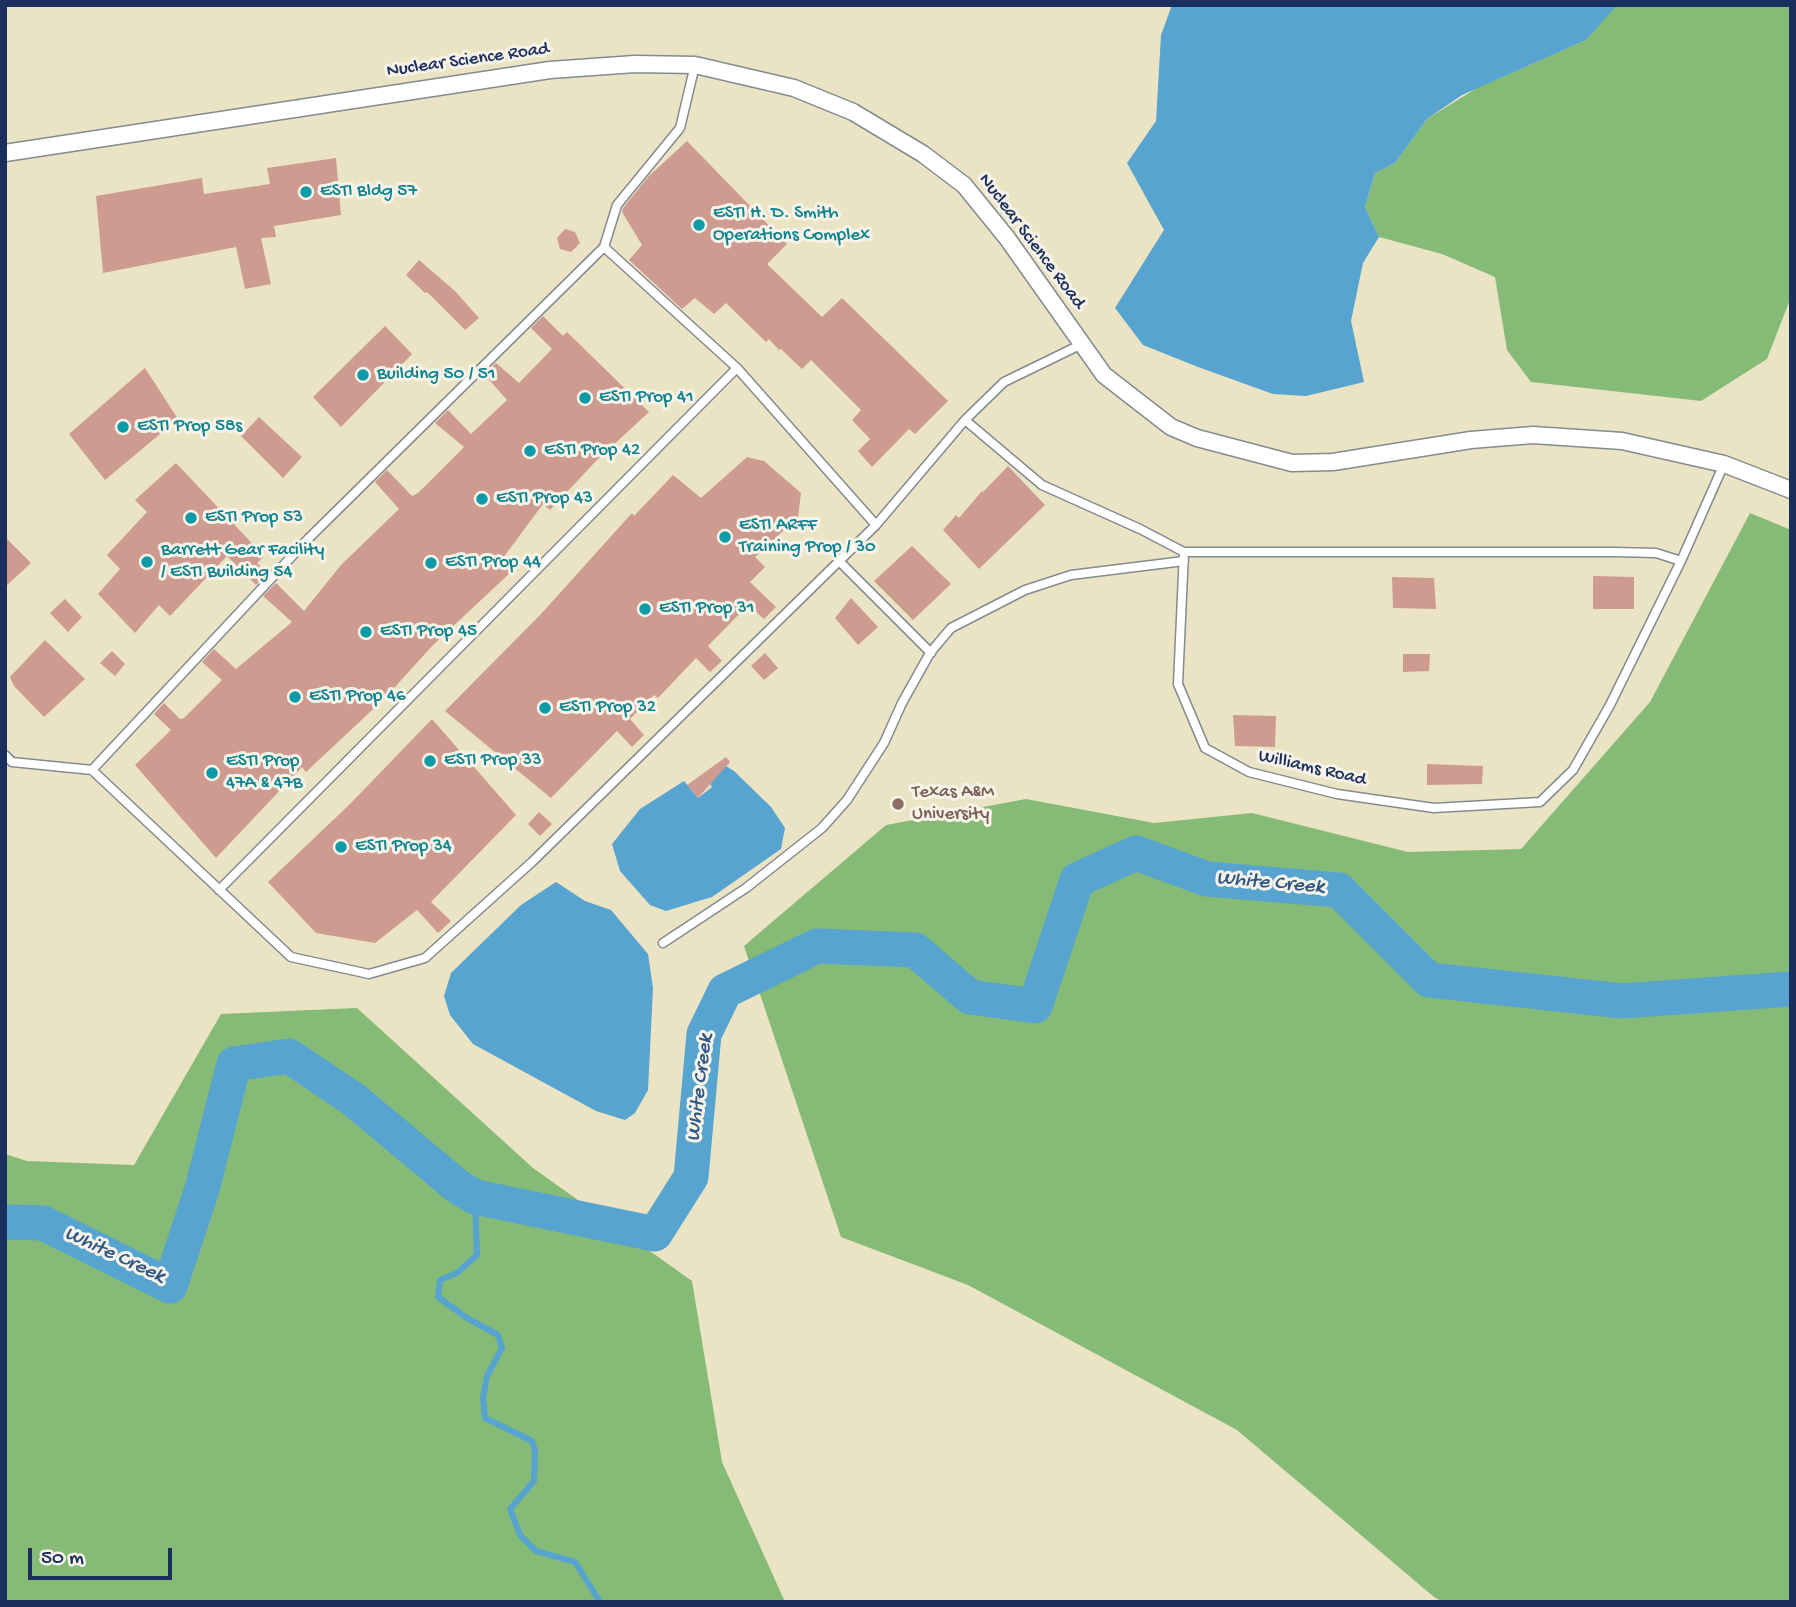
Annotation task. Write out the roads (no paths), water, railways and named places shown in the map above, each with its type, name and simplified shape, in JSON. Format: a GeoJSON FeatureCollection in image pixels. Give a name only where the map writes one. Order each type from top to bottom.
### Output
{"type":"FeatureCollection","features":[{"type":"Feature","properties":{"kind":"street","name":"Nuclear Science Road"},"geometry":{"type":"LineString","coordinates":[[5,153],[550,70],[635,64],[695,65],[748,76],[806,93],[853,112],[923,154],[964,185],[1007,238],[1104,375],[1171,427],[1198,438],[1292,463],[1333,462],[1471,440],[1533,435],[1622,442],[1724,464],[1791,490]]}},
{"type":"Feature","properties":{"kind":"lane"},"geometry":{"type":"LineString","coordinates":[[92,770],[309,538],[604,247],[617,205],[681,128],[695,65]]}},
{"type":"Feature","properties":{"kind":"lane"},"geometry":{"type":"LineString","coordinates":[[604,247],[737,368],[876,525]]}},
{"type":"Feature","properties":{"kind":"lane"},"geometry":{"type":"LineString","coordinates":[[5,755],[12,762],[92,770],[291,957],[369,974],[425,958],[541,854],[876,525],[965,420],[1004,382],[1082,344]]}},
{"type":"Feature","properties":{"kind":"lane"},"geometry":{"type":"LineString","coordinates":[[219,890],[737,368]]}},
{"type":"Feature","properties":{"kind":"lane"},"geometry":{"type":"LineString","coordinates":[[965,420],[1042,485],[1140,529],[1184,557]]}},
{"type":"Feature","properties":{"kind":"lane","name":"Williams Road"},"geometry":{"type":"LineString","coordinates":[[1184,557],[1178,684],[1205,748],[1249,772],[1337,794],[1434,808],[1540,802],[1573,769],[1610,705],[1681,561],[1724,464]]}},
{"type":"Feature","properties":{"kind":"lane"},"geometry":{"type":"LineString","coordinates":[[663,943],[746,888],[822,828],[847,800],[884,743],[902,703],[931,653],[951,628],[1025,590],[1071,575],[1184,557],[1656,552],[1681,561]]}},
{"type":"Feature","properties":{"kind":"lane"},"geometry":{"type":"LineString","coordinates":[[839,561],[931,653]]}},
{"type":"Feature","properties":{"kind":"water"},"geometry":{"type":"Polygon","coordinates":[[[1172,5],[1617,5],[1586,40],[1462,95],[1427,119],[1395,163],[1375,173],[1365,207],[1379,237],[1363,263],[1351,321],[1364,382],[1306,396],[1273,394],[1143,345],[1115,308],[1164,230],[1127,163],[1156,121],[1161,35],[1172,5]]]}},
{"type":"Feature","properties":{"kind":"water"},"geometry":{"type":"Polygon","coordinates":[[[721,763],[734,771],[771,807],[785,828],[781,849],[712,897],[666,911],[650,905],[620,871],[612,844],[640,809],[684,781],[698,798],[712,787],[703,774],[721,763]]]}},
{"type":"Feature","properties":{"kind":"water"},"geometry":{"type":"Polygon","coordinates":[[[556,882],[585,901],[611,910],[648,954],[653,988],[648,1090],[635,1113],[625,1120],[596,1111],[473,1044],[450,1015],[444,996],[451,973],[521,905],[556,882]]]}},
{"type":"Feature","properties":{"kind":"waterway","name":"White Creek"},"geometry":{"type":"LineString","coordinates":[[5,1222],[43,1223],[170,1286],[202,1189],[234,1064],[289,1056],[353,1099],[457,1186],[475,1197],[655,1234],[691,1177],[704,1034],[725,991],[817,946],[915,950],[970,997],[1035,1006],[1077,880],[1136,853],[1207,879],[1339,890],[1429,980],[1622,1001],[1791,989]]}},
{"type":"Feature","properties":{"kind":"waterway"},"geometry":{"type":"LineString","coordinates":[[475,1197],[477,1255],[457,1273],[440,1280],[438,1297],[467,1318],[498,1335],[502,1348],[487,1376],[483,1398],[485,1418],[532,1441],[535,1451],[534,1481],[510,1509],[520,1535],[536,1551],[575,1562],[600,1602]]}},
{"type":"Feature","properties":{"kind":"place","name":"ESTI Bldg 57"},"geometry":{"type":"Point","coordinates":[306,192]}},
{"type":"Feature","properties":{"kind":"place","name":"ESTI H. D. Smith Operations Complex"},"geometry":{"type":"Point","coordinates":[699,225]}},
{"type":"Feature","properties":{"kind":"place","name":"Building 50 / 51"},"geometry":{"type":"Point","coordinates":[363,375]}},
{"type":"Feature","properties":{"kind":"place","name":"ESTI Prop 41"},"geometry":{"type":"Point","coordinates":[585,398]}},
{"type":"Feature","properties":{"kind":"place","name":"ESTI Prop 58s"},"geometry":{"type":"Point","coordinates":[123,427]}},
{"type":"Feature","properties":{"kind":"place","name":"ESTI Prop 42"},"geometry":{"type":"Point","coordinates":[530,451]}},
{"type":"Feature","properties":{"kind":"place","name":"ESTI Prop 43"},"geometry":{"type":"Point","coordinates":[482,499]}},
{"type":"Feature","properties":{"kind":"place","name":"ESTI Prop 53"},"geometry":{"type":"Point","coordinates":[191,518]}},
{"type":"Feature","properties":{"kind":"place","name":"ESTI ARFF Training Prop / 30"},"geometry":{"type":"Point","coordinates":[725,537]}},
{"type":"Feature","properties":{"kind":"place","name":"Barrett Gear Facility / ESTI Building 54"},"geometry":{"type":"Point","coordinates":[147,562]}},
{"type":"Feature","properties":{"kind":"place","name":"ESTI Prop 44"},"geometry":{"type":"Point","coordinates":[431,563]}},
{"type":"Feature","properties":{"kind":"place","name":"ESTI Prop 31"},"geometry":{"type":"Point","coordinates":[645,609]}},
{"type":"Feature","properties":{"kind":"place","name":"ESTI Prop 45"},"geometry":{"type":"Point","coordinates":[366,632]}},
{"type":"Feature","properties":{"kind":"place","name":"ESTI Prop 46"},"geometry":{"type":"Point","coordinates":[295,697]}},
{"type":"Feature","properties":{"kind":"place","name":"ESTI Prop 32"},"geometry":{"type":"Point","coordinates":[545,708]}},
{"type":"Feature","properties":{"kind":"place","name":"ESTI Prop 33"},"geometry":{"type":"Point","coordinates":[430,761]}},
{"type":"Feature","properties":{"kind":"place","name":"ESTI Prop 47A & 47B"},"geometry":{"type":"Point","coordinates":[212,773]}},
{"type":"Feature","properties":{"kind":"place","name":"Texas A&M University"},"geometry":{"type":"Point","coordinates":[898,804]}},
{"type":"Feature","properties":{"kind":"place","name":"ESTI Prop 34"},"geometry":{"type":"Point","coordinates":[341,847]}}]}
